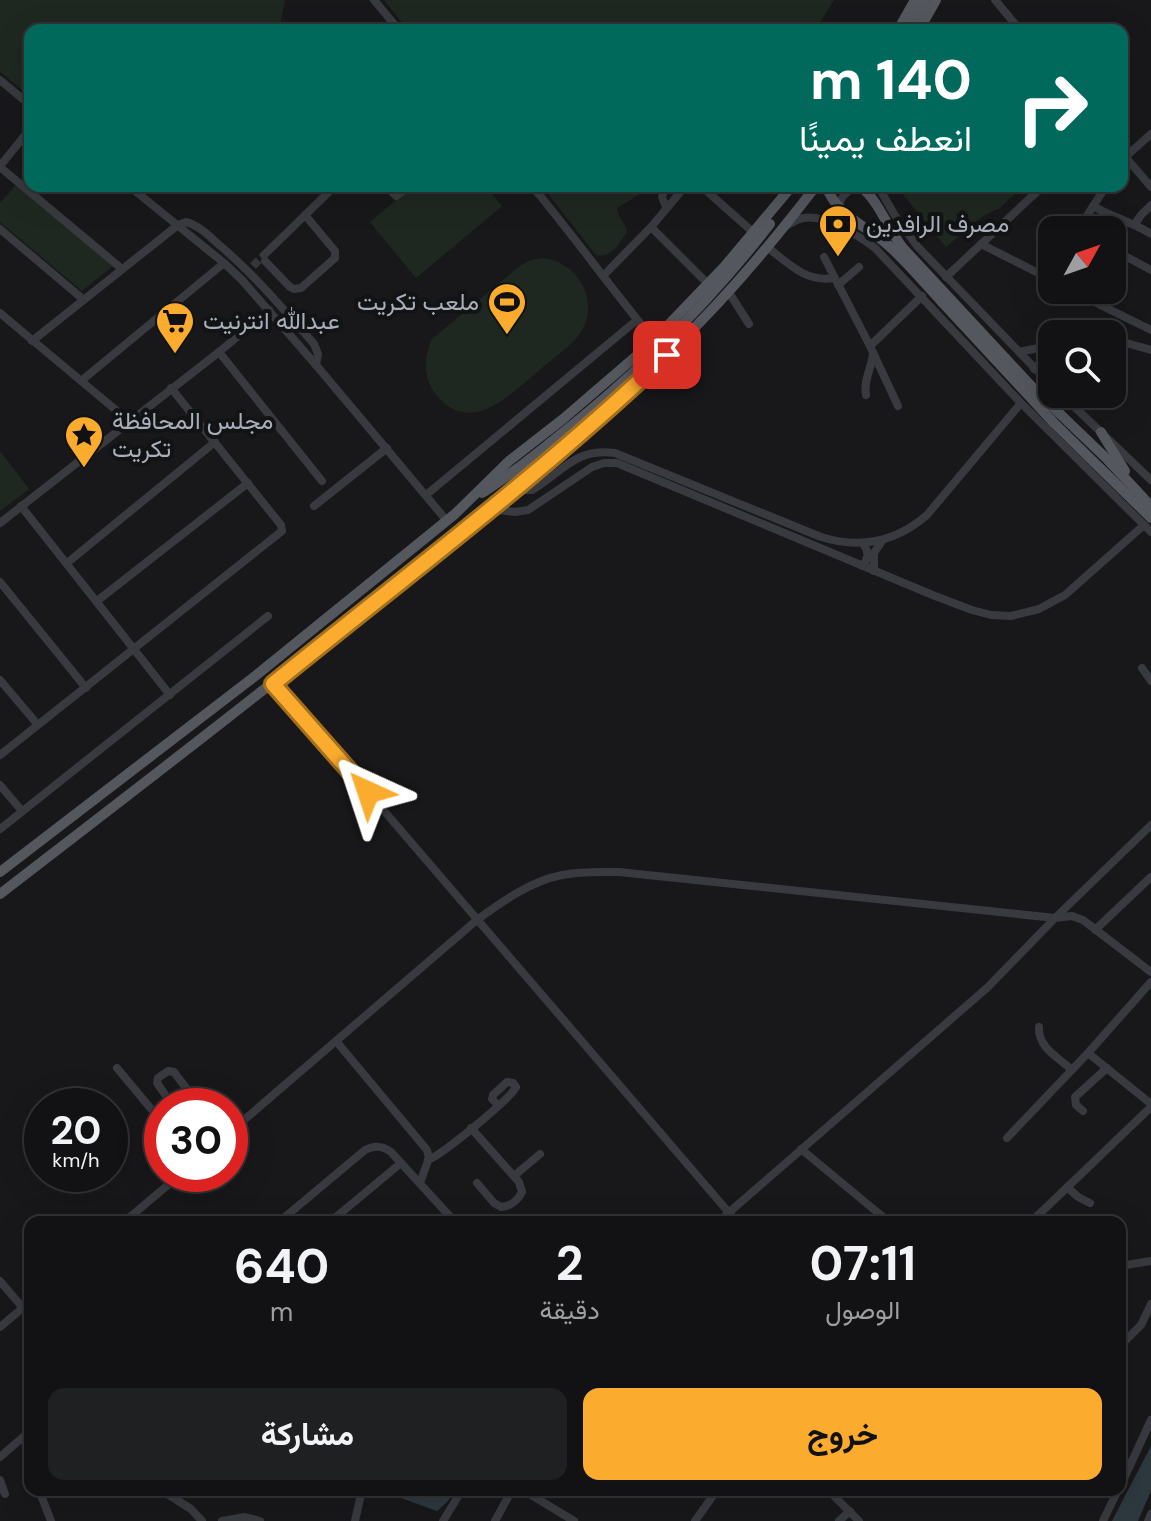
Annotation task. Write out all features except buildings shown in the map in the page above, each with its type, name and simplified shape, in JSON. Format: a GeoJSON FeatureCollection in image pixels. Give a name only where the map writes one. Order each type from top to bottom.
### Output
{"type":"FeatureCollection","features":[{"type":"Feature","properties":{"kind":"main road"},"geometry":{"type":"LineString","coordinates":[[901,24],[915,0]]}},
{"type":"Feature","properties":{"kind":"main road"},"geometry":{"type":"LineString","coordinates":[[911,24],[925,0]]}},
{"type":"Feature","properties":{"kind":"main road"},"geometry":{"type":"LineString","coordinates":[[922,24],[936,0]]}},
{"type":"Feature","properties":{"kind":"main road"},"geometry":{"type":"LineString","coordinates":[[0,872],[254,677],[447,521],[509,461],[654,340],[754,233],[787,192]]}},
{"type":"Feature","properties":{"kind":"main road"},"geometry":{"type":"LineString","coordinates":[[471,499],[512,473],[615,389],[681,325],[796,192]]}},
{"type":"Feature","properties":{"kind":"main road"},"geometry":{"type":"LineString","coordinates":[[0,894],[269,687],[490,509],[647,374],[728,291],[811,192]]}},
{"type":"Feature","properties":{"kind":"main road"},"geometry":{"type":"LineString","coordinates":[[829,192],[843,213],[888,245],[945,299],[1107,459],[1142,499]]}},
{"type":"Feature","properties":{"kind":"main road"},"geometry":{"type":"LineString","coordinates":[[865,192],[874,200],[902,247],[1041,409],[1142,499]]}},
{"type":"Feature","properties":{"kind":"main road"},"geometry":{"type":"LineString","coordinates":[[1041,409],[1042,424]]}},
{"type":"Feature","properties":{"kind":"main road"},"geometry":{"type":"LineString","coordinates":[[1101,432],[1142,499],[1149,525]]}},
{"type":"Feature","properties":{"kind":"main road"},"geometry":{"type":"LineString","coordinates":[[1107,488],[1142,499]]}},
{"type":"Feature","properties":{"kind":"main road"},"geometry":{"type":"LineString","coordinates":[[254,677],[269,687]]}},
{"type":"Feature","properties":{"kind":"street"},"geometry":{"type":"LineString","coordinates":[[374,0],[394,24]]}},
{"type":"Feature","properties":{"kind":"street"},"geometry":{"type":"LineString","coordinates":[[995,0],[1015,24]]}},
{"type":"Feature","properties":{"kind":"street"},"geometry":{"type":"LineString","coordinates":[[0,80],[24,100]]}},
{"type":"Feature","properties":{"kind":"street"},"geometry":{"type":"LineString","coordinates":[[1128,152],[1151,134]]}},
{"type":"Feature","properties":{"kind":"street"},"geometry":{"type":"LineString","coordinates":[[24,136],[0,166],[24,186]]}},
{"type":"Feature","properties":{"kind":"street"},"geometry":{"type":"LineString","coordinates":[[1128,162],[1151,187]]}},
{"type":"Feature","properties":{"kind":"street"},"geometry":{"type":"LineString","coordinates":[[31,192],[122,269]]}},
{"type":"Feature","properties":{"kind":"street"},"geometry":{"type":"LineString","coordinates":[[137,192],[224,263],[269,310],[447,521]]}},
{"type":"Feature","properties":{"kind":"street"},"geometry":{"type":"LineString","coordinates":[[305,215],[335,251],[335,258],[296,290],[264,258],[305,215],[329,192]]}},
{"type":"Feature","properties":{"kind":"street"},"geometry":{"type":"LineString","coordinates":[[537,192],[654,340]]}},
{"type":"Feature","properties":{"kind":"street"},"geometry":{"type":"LineString","coordinates":[[663,192],[666,207]]}},
{"type":"Feature","properties":{"kind":"street"},"geometry":{"type":"LineString","coordinates":[[603,276],[680,192]]}},
{"type":"Feature","properties":{"kind":"street"},"geometry":{"type":"LineString","coordinates":[[708,192],[754,233]]}},
{"type":"Feature","properties":{"kind":"street"},"geometry":{"type":"LineString","coordinates":[[780,192],[782,198]]}},
{"type":"Feature","properties":{"kind":"street"},"geometry":{"type":"LineString","coordinates":[[490,509],[528,510],[592,467],[617,463],[874,571],[981,613],[1001,616],[1020,615],[1049,605],[1149,525],[1021,403],[885,257],[842,222],[838,210],[848,192]]}},
{"type":"Feature","properties":{"kind":"street"},"geometry":{"type":"LineString","coordinates":[[879,192],[917,246],[1038,373]]}},
{"type":"Feature","properties":{"kind":"street"},"geometry":{"type":"LineString","coordinates":[[881,192],[888,204]]}},
{"type":"Feature","properties":{"kind":"street"},"geometry":{"type":"LineString","coordinates":[[946,277],[1037,192]]}},
{"type":"Feature","properties":{"kind":"street"},"geometry":{"type":"LineString","coordinates":[[1087,216],[1102,192]]}},
{"type":"Feature","properties":{"kind":"street"},"geometry":{"type":"LineString","coordinates":[[1135,224],[1151,205]]}},
{"type":"Feature","properties":{"kind":"street"},"geometry":{"type":"LineString","coordinates":[[1093,206],[1151,234]]}},
{"type":"Feature","properties":{"kind":"street"},"geometry":{"type":"LineString","coordinates":[[785,226],[793,221],[811,218],[842,228],[865,240]]}},
{"type":"Feature","properties":{"kind":"street"},"geometry":{"type":"LineString","coordinates":[[32,341],[178,225],[186,222],[195,225],[250,269],[314,344],[318,354],[316,365]]}},
{"type":"Feature","properties":{"kind":"street"},"geometry":{"type":"LineString","coordinates":[[651,227],[708,284]]}},
{"type":"Feature","properties":{"kind":"street"},"geometry":{"type":"LineString","coordinates":[[0,229],[84,300]]}},
{"type":"Feature","properties":{"kind":"street"},"geometry":{"type":"LineString","coordinates":[[981,244],[1038,271]]}},
{"type":"Feature","properties":{"kind":"street"},"geometry":{"type":"LineString","coordinates":[[767,247],[803,275],[815,279],[836,282],[859,267]]}},
{"type":"Feature","properties":{"kind":"street"},"geometry":{"type":"LineString","coordinates":[[824,257],[898,406]]}},
{"type":"Feature","properties":{"kind":"street"},"geometry":{"type":"LineString","coordinates":[[1126,257],[1151,270]]}},
{"type":"Feature","properties":{"kind":"street"},"geometry":{"type":"LineString","coordinates":[[81,381],[224,263]]}},
{"type":"Feature","properties":{"kind":"street"},"geometry":{"type":"LineString","coordinates":[[728,291],[749,324]]}},
{"type":"Feature","properties":{"kind":"street"},"geometry":{"type":"LineString","coordinates":[[866,395],[871,349],[922,296]]}},
{"type":"Feature","properties":{"kind":"street"},"geometry":{"type":"LineString","coordinates":[[1098,304],[1151,330]]}},
{"type":"Feature","properties":{"kind":"street"},"geometry":{"type":"LineString","coordinates":[[0,523],[269,310]]}},
{"type":"Feature","properties":{"kind":"street"},"geometry":{"type":"LineString","coordinates":[[0,313],[129,421]]}},
{"type":"Feature","properties":{"kind":"street"},"geometry":{"type":"LineString","coordinates":[[426,495],[637,320]]}},
{"type":"Feature","properties":{"kind":"street"},"geometry":{"type":"LineString","coordinates":[[1126,343],[1151,350]]}},
{"type":"Feature","properties":{"kind":"street"},"geometry":{"type":"LineString","coordinates":[[1019,352],[1038,348]]}},
{"type":"Feature","properties":{"kind":"street"},"geometry":{"type":"LineString","coordinates":[[219,352],[322,481]]}},
{"type":"Feature","properties":{"kind":"street"},"geometry":{"type":"LineString","coordinates":[[1034,369],[1038,365]]}},
{"type":"Feature","properties":{"kind":"street"},"geometry":{"type":"LineString","coordinates":[[0,755],[281,532],[281,525],[171,388]]}},
{"type":"Feature","properties":{"kind":"street"},"geometry":{"type":"LineString","coordinates":[[517,486],[526,491],[532,490],[581,455],[615,453],[821,537],[863,544],[882,541],[911,528],[927,515],[1021,403]]}},
{"type":"Feature","properties":{"kind":"street"},"geometry":{"type":"LineString","coordinates":[[1076,408],[1151,480]]}},
{"type":"Feature","properties":{"kind":"street"},"geometry":{"type":"LineString","coordinates":[[67,563],[215,442]]}},
{"type":"Feature","properties":{"kind":"street"},"geometry":{"type":"LineString","coordinates":[[314,506],[387,448]]}},
{"type":"Feature","properties":{"kind":"street"},"geometry":{"type":"LineString","coordinates":[[97,601],[248,483]]}},
{"type":"Feature","properties":{"kind":"street"},"geometry":{"type":"LineString","coordinates":[[21,506],[170,695]]}},
{"type":"Feature","properties":{"kind":"street"},"geometry":{"type":"LineString","coordinates":[[874,571],[874,553],[882,541]]}},
{"type":"Feature","properties":{"kind":"street"},"geometry":{"type":"LineString","coordinates":[[862,566],[868,555],[863,544]]}},
{"type":"Feature","properties":{"kind":"street"},"geometry":{"type":"LineString","coordinates":[[0,582],[86,688]]}},
{"type":"Feature","properties":{"kind":"street"},"geometry":{"type":"LineString","coordinates":[[0,829],[268,616]]}},
{"type":"Feature","properties":{"kind":"street"},"geometry":{"type":"LineString","coordinates":[[1142,668],[1151,681]]}},
{"type":"Feature","properties":{"kind":"street"},"geometry":{"type":"LineString","coordinates":[[0,680],[38,725]]}},
{"type":"Feature","properties":{"kind":"street"},"geometry":{"type":"LineString","coordinates":[[269,687],[368,792]]}},
{"type":"Feature","properties":{"kind":"street"},"geometry":{"type":"LineString","coordinates":[[0,785],[22,811]]}},
{"type":"Feature","properties":{"kind":"street"},"geometry":{"type":"LineString","coordinates":[[385,812],[732,1216]]}},
{"type":"Feature","properties":{"kind":"street"},"geometry":{"type":"LineString","coordinates":[[725,1216],[988,987],[1151,825]]}},
{"type":"Feature","properties":{"kind":"street"},"geometry":{"type":"LineString","coordinates":[[248,1117],[478,919],[520,892],[561,875],[619,872],[1078,918],[1151,972]]}},
{"type":"Feature","properties":{"kind":"street"},"geometry":{"type":"LineString","coordinates":[[1095,930],[1151,877]]}},
{"type":"Feature","properties":{"kind":"street"},"geometry":{"type":"LineString","coordinates":[[1007,1138],[1151,982]]}},
{"type":"Feature","properties":{"kind":"street"},"geometry":{"type":"LineString","coordinates":[[1039,1027],[1043,1044],[1072,1070]]}},
{"type":"Feature","properties":{"kind":"street"},"geometry":{"type":"LineString","coordinates":[[336,1041],[427,1150],[427,1163],[420,1183]]}},
{"type":"Feature","properties":{"kind":"street"},"geometry":{"type":"LineString","coordinates":[[1037,1216],[1151,1106],[1088,1053]]}},
{"type":"Feature","properties":{"kind":"street"},"geometry":{"type":"LineString","coordinates":[[117,1068],[144,1100]]}},
{"type":"Feature","properties":{"kind":"street"},"geometry":{"type":"LineString","coordinates":[[1083,1111],[1075,1103],[1075,1097],[1107,1068]]}},
{"type":"Feature","properties":{"kind":"street"},"geometry":{"type":"LineString","coordinates":[[160,1088],[158,1078],[168,1071],[174,1072],[186,1088]]}},
{"type":"Feature","properties":{"kind":"street"},"geometry":{"type":"LineString","coordinates":[[338,1216],[405,1166],[427,1163],[440,1155],[498,1105]]}},
{"type":"Feature","properties":{"kind":"street"},"geometry":{"type":"LineString","coordinates":[[471,1128],[522,1186],[521,1194],[506,1207],[496,1205],[477,1183]]}},
{"type":"Feature","properties":{"kind":"street"},"geometry":{"type":"LineString","coordinates":[[286,1216],[368,1148],[376,1146],[384,1148],[405,1166],[450,1216]]}},
{"type":"Feature","properties":{"kind":"street"},"geometry":{"type":"LineString","coordinates":[[801,1149],[882,1216]]}},
{"type":"Feature","properties":{"kind":"street"},"geometry":{"type":"LineString","coordinates":[[514,1176],[540,1154]]}},
{"type":"Feature","properties":{"kind":"street"},"geometry":{"type":"LineString","coordinates":[[1067,1187],[1086,1201],[1078,1209]]}},
{"type":"Feature","properties":{"kind":"street"},"geometry":{"type":"LineString","coordinates":[[131,1216],[160,1192]]}},
{"type":"Feature","properties":{"kind":"street"},"geometry":{"type":"LineString","coordinates":[[1126,1265],[1151,1261]]}},
{"type":"Feature","properties":{"kind":"street"},"geometry":{"type":"LineString","coordinates":[[0,1281],[24,1303]]}},
{"type":"Feature","properties":{"kind":"street"},"geometry":{"type":"LineString","coordinates":[[1126,1340],[1141,1325],[1151,1304]]}},
{"type":"Feature","properties":{"kind":"street"},"geometry":{"type":"LineString","coordinates":[[0,1327],[24,1307]]}},
{"type":"Feature","properties":{"kind":"street"},"geometry":{"type":"LineString","coordinates":[[1126,1473],[1151,1420]]}},
{"type":"Feature","properties":{"kind":"street"},"geometry":{"type":"LineString","coordinates":[[0,1457],[24,1436]]}},
{"type":"Feature","properties":{"kind":"street"},"geometry":{"type":"LineString","coordinates":[[0,1480],[5,1494]]}},
{"type":"Feature","properties":{"kind":"street"},"geometry":{"type":"LineString","coordinates":[[41,1496],[51,1521]]}},
{"type":"Feature","properties":{"kind":"street"},"geometry":{"type":"LineString","coordinates":[[170,1496],[191,1509],[202,1521]]}},
{"type":"Feature","properties":{"kind":"street"},"geometry":{"type":"LineString","coordinates":[[355,1521],[361,1496]]}},
{"type":"Feature","properties":{"kind":"street"},"geometry":{"type":"LineString","coordinates":[[443,1521],[458,1496]]}},
{"type":"Feature","properties":{"kind":"street"},"geometry":{"type":"LineString","coordinates":[[495,1521],[509,1496]]}},
{"type":"Feature","properties":{"kind":"street"},"geometry":{"type":"LineString","coordinates":[[533,1496],[574,1521]]}},
{"type":"Feature","properties":{"kind":"street"},"geometry":{"type":"LineString","coordinates":[[695,1521],[713,1496]]}},
{"type":"Feature","properties":{"kind":"street"},"geometry":{"type":"LineString","coordinates":[[834,1496],[859,1521]]}},
{"type":"Feature","properties":{"kind":"street"},"geometry":{"type":"LineString","coordinates":[[1103,1521],[1115,1496]]}},
{"type":"Feature","properties":{"kind":"street"},"geometry":{"type":"LineString","coordinates":[[839,1521],[850,1511]]}},
{"type":"Feature","properties":{"kind":"street"},"geometry":{"type":"LineString","coordinates":[[1148,1521],[1151,1514]]}},
{"type":"Feature","properties":{"kind":"street"},"geometry":{"type":"LineString","coordinates":[[222,1521],[245,1517],[260,1521]]}},
{"type":"Feature","properties":{"kind":"shaded area"},"geometry":{"type":"Polygon","coordinates":[[[0,0],[285,0],[280,24],[24,24],[24,91],[0,72],[0,0]]]}},
{"type":"Feature","properties":{"kind":"shaded area"},"geometry":{"type":"Polygon","coordinates":[[[384,0],[834,0],[819,24],[403,24],[384,0]]]}},
{"type":"Feature","properties":{"kind":"shaded area"},"geometry":{"type":"Polygon","coordinates":[[[16,185],[113,266],[82,291],[0,222],[0,203],[16,185]]]}},
{"type":"Feature","properties":{"kind":"shaded area"},"geometry":{"type":"Polygon","coordinates":[[[406,192],[490,192],[502,206],[416,278],[370,222],[406,192]]]}},
{"type":"Feature","properties":{"kind":"shaded area"},"geometry":{"type":"Polygon","coordinates":[[[547,192],[643,192],[617,208],[627,232],[606,255],[596,255],[547,192]]]}},
{"type":"Feature","properties":{"kind":"shaded area"},"geometry":{"type":"Polygon","coordinates":[[[901,192],[1017,192],[1000,208],[983,216],[946,247],[901,192]]]}},
{"type":"Feature","properties":{"kind":"shaded area","name":"ملعب تكريت"},"geometry":{"type":"Polygon","coordinates":[[[542,258],[566,266],[582,284],[588,307],[582,330],[564,350],[490,407],[476,412],[462,412],[448,406],[434,392],[426,372],[427,352],[432,339],[521,265],[542,258]]]}},
{"type":"Feature","properties":{"kind":"shaded area"},"geometry":{"type":"Polygon","coordinates":[[[0,451],[29,489],[0,511],[0,451]]]}},
{"type":"Feature","properties":{"kind":"shaded area"},"geometry":{"type":"Polygon","coordinates":[[[1151,1446],[1151,1491],[1138,1521],[1112,1521],[1151,1446]]]}},
{"type":"Feature","properties":{"kind":"shaded area"},"geometry":{"type":"Polygon","coordinates":[[[396,1496],[451,1496],[437,1511],[396,1496]]]}},
{"type":"Feature","properties":{"kind":"tunnel"},"geometry":{"type":"LineString","coordinates":[[253,266],[264,255]]}},
{"type":"Feature","properties":{"kind":"tunnel"},"geometry":{"type":"LineString","coordinates":[[368,792],[385,812]]}},
{"type":"Feature","properties":{"kind":"place","name":"مصرف الرافدين"},"geometry":{"type":"Point","coordinates":[838,258]}},
{"type":"Feature","properties":{"kind":"place","name":"ملعب تكريت"},"geometry":{"type":"Point","coordinates":[507,336]}},
{"type":"Feature","properties":{"kind":"place","name":"عبدالله انترنيت"},"geometry":{"type":"Point","coordinates":[175,355]}},
{"type":"Feature","properties":{"kind":"place","name":"مجلس المحافظة تكريت"},"geometry":{"type":"Point","coordinates":[84,469]}},
{"type":"Feature","properties":{"kind":"route"},"geometry":{"type":"LineString","coordinates":[[368,792],[273,684],[490,509],[667,355]]}}]}
